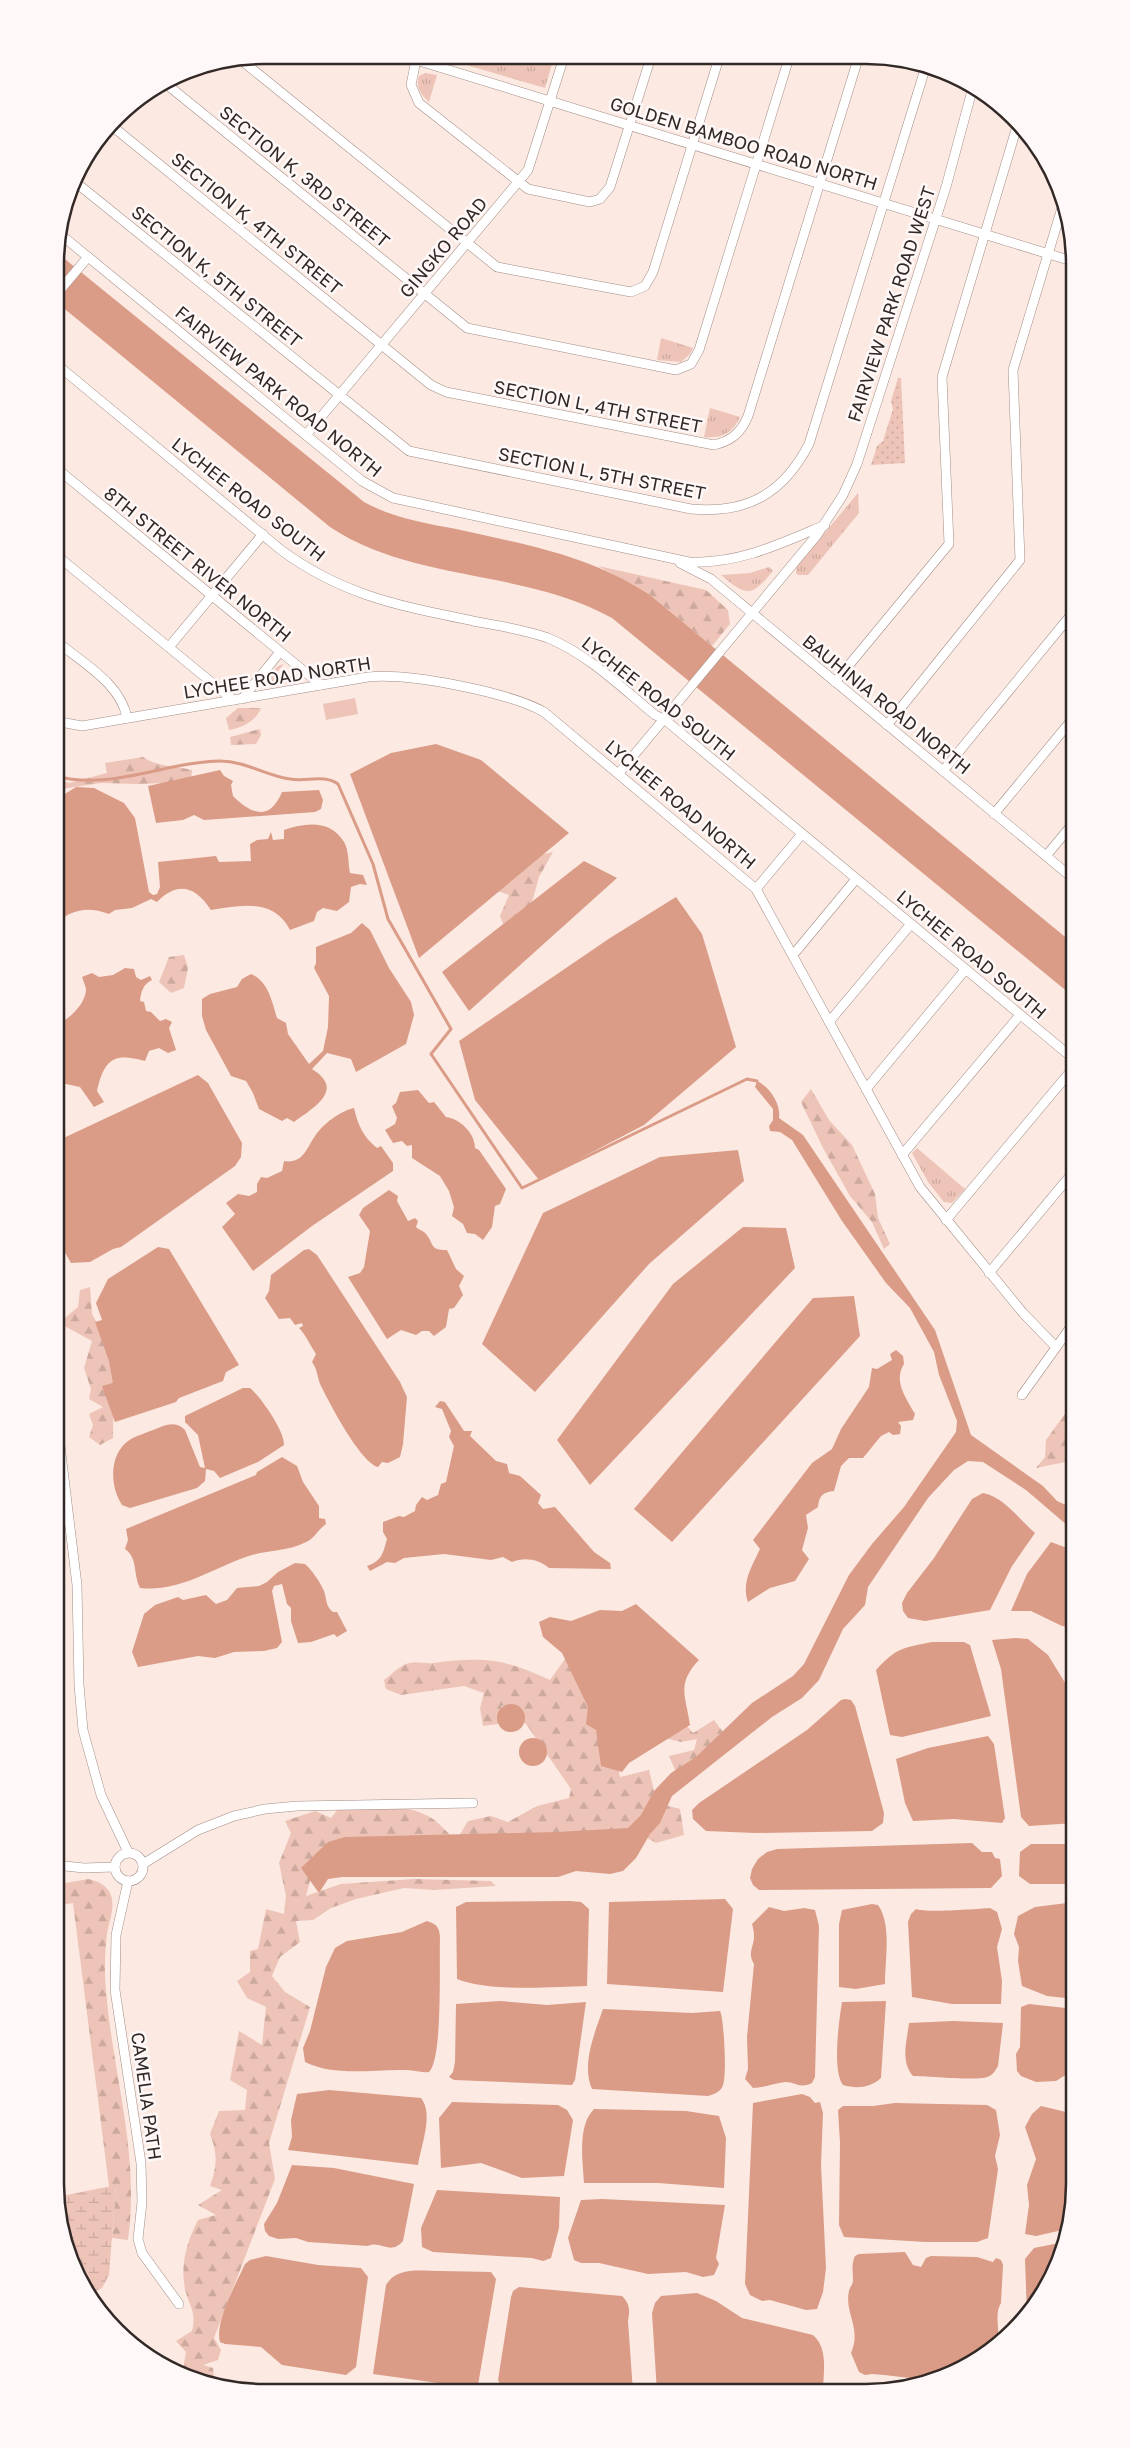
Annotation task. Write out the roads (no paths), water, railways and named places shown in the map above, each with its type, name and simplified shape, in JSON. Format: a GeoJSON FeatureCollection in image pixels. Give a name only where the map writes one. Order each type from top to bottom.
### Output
{"type":"FeatureCollection","features":[{"type":"Feature","properties":{"kind":"street"},"geometry":{"type":"LineString","coordinates":[[246,64],[497,266],[623,292],[638,290],[650,280],[717,64]]}},
{"type":"Feature","properties":{"kind":"street"},"geometry":{"type":"LineString","coordinates":[[415,64],[411,85],[419,102],[518,182],[528,189],[549,195],[590,202],[600,199],[610,187],[649,64]]}},
{"type":"Feature","properties":{"kind":"street","name":"GOLDEN BAMBOO ROAD NORTH"},"geometry":{"type":"LineString","coordinates":[[429,64],[1066,259]]}},
{"type":"Feature","properties":{"kind":"street","name":"GINGKO ROAD"},"geometry":{"type":"LineString","coordinates":[[306,435],[518,182],[532,162],[562,64]]}},
{"type":"Feature","properties":{"kind":"street","name":"SECTION K, 3RD STREET"},"geometry":{"type":"LineString","coordinates":[[170,87],[467,328],[668,369],[684,368],[690,364],[699,350],[787,64]]}},
{"type":"Feature","properties":{"kind":"street","name":"SECTION L, 4TH STREET"},"geometry":{"type":"LineString","coordinates":[[382,345],[431,384],[446,392],[702,444],[714,445],[736,436],[748,416],[856,64]]}},
{"type":"Feature","properties":{"kind":"street","name":"SECTION L, 5TH STREET"},"geometry":{"type":"LineString","coordinates":[[339,396],[402,446],[417,453],[691,509],[712,511],[733,508],[753,502],[771,492],[787,478],[800,462],[809,444],[924,73]]}},
{"type":"Feature","properties":{"kind":"street","name":"FAIRVIEW PARK ROAD WEST"},"geometry":{"type":"LineString","coordinates":[[619,773],[825,524],[843,495],[857,464],[934,219],[946,187],[971,94]]}},
{"type":"Feature","properties":{"kind":"street","name":"SECTION K, 4TH STREET"},"geometry":{"type":"LineString","coordinates":[[116,129],[382,345]]}},
{"type":"Feature","properties":{"kind":"street"},"geometry":{"type":"LineString","coordinates":[[835,682],[949,544],[942,377],[1016,131]]}},
{"type":"Feature","properties":{"kind":"street","name":"SECTION K, 5TH STREET"},"geometry":{"type":"LineString","coordinates":[[80,186],[339,396]]}},
{"type":"Feature","properties":{"kind":"street"},"geometry":{"type":"LineString","coordinates":[[887,725],[1020,560],[1013,370],[1060,215]]}},
{"type":"Feature","properties":{"kind":"street","name":"FAIRVIEW PARK ROAD NORTH"},"geometry":{"type":"LineString","coordinates":[[65,238],[362,481],[393,498],[673,560]]}},
{"type":"Feature","properties":{"kind":"street"},"geometry":{"type":"LineString","coordinates":[[64,287],[88,257]]}},
{"type":"Feature","properties":{"kind":"street","name":"LYCHEE ROAD SOUTH"},"geometry":{"type":"LineString","coordinates":[[64,370],[303,566],[352,591],[391,603],[527,632],[564,645],[581,655],[655,715],[664,719],[1066,1053]]}},
{"type":"Feature","properties":{"kind":"street","name":"8TH STREET RIVER NORTH"},"geometry":{"type":"LineString","coordinates":[[64,474],[321,686]]}},
{"type":"Feature","properties":{"kind":"street"},"geometry":{"type":"LineString","coordinates":[[673,560],[704,563],[735,560],[765,551],[825,524]]}},
{"type":"Feature","properties":{"kind":"street"},"geometry":{"type":"LineString","coordinates":[[169,647],[263,534]]}},
{"type":"Feature","properties":{"kind":"street","name":"BAUHINIA ROAD NORTH"},"geometry":{"type":"LineString","coordinates":[[673,560],[711,579],[1066,873]]}},
{"type":"Feature","properties":{"kind":"street"},"geometry":{"type":"LineString","coordinates":[[64,561],[169,647],[238,700],[280,652]]}},
{"type":"Feature","properties":{"kind":"street"},"geometry":{"type":"LineString","coordinates":[[943,771],[1066,621]]}},
{"type":"Feature","properties":{"kind":"street"},"geometry":{"type":"LineString","coordinates":[[64,647],[114,689],[123,702],[127,718]]}},
{"type":"Feature","properties":{"kind":"street","name":"LYCHEE ROAD NORTH"},"geometry":{"type":"LineString","coordinates":[[64,723],[82,726],[374,677],[403,676],[522,701],[549,716],[756,889],[920,1187],[1022,1313],[1056,1347]]}},
{"type":"Feature","properties":{"kind":"street"},"geometry":{"type":"LineString","coordinates":[[994,814],[1066,727]]}},
{"type":"Feature","properties":{"kind":"street"},"geometry":{"type":"LineString","coordinates":[[1046,856],[1066,832]]}},
{"type":"Feature","properties":{"kind":"street"},"geometry":{"type":"LineString","coordinates":[[756,889],[802,834]]}},
{"type":"Feature","properties":{"kind":"street"},"geometry":{"type":"LineString","coordinates":[[793,955],[856,879]]}},
{"type":"Feature","properties":{"kind":"street"},"geometry":{"type":"LineString","coordinates":[[829,1022],[911,924]]}},
{"type":"Feature","properties":{"kind":"street"},"geometry":{"type":"LineString","coordinates":[[866,1089],[965,970]]}},
{"type":"Feature","properties":{"kind":"street"},"geometry":{"type":"LineString","coordinates":[[902,1155],[1020,1015]]}},
{"type":"Feature","properties":{"kind":"street"},"geometry":{"type":"LineString","coordinates":[[946,1220],[1066,1077]]}},
{"type":"Feature","properties":{"kind":"street"},"geometry":{"type":"LineString","coordinates":[[989,1273],[1066,1181]]}},
{"type":"Feature","properties":{"kind":"street"},"geometry":{"type":"LineString","coordinates":[[1022,1395],[1066,1333]]}},
{"type":"Feature","properties":{"kind":"street"},"geometry":{"type":"LineString","coordinates":[[64,1478],[78,1592],[79,1685],[83,1730],[101,1795],[128,1852]]}},
{"type":"Feature","properties":{"kind":"street"},"geometry":{"type":"LineString","coordinates":[[144,1864],[198,1830],[234,1816],[265,1809],[297,1806],[473,1803]]}},
{"type":"Feature","properties":{"kind":"street"},"geometry":{"type":"LineString","coordinates":[[128,1852],[138,1855],[144,1864],[142,1874],[138,1878],[128,1881],[119,1876],[115,1867],[118,1857],[128,1852]]}},
{"type":"Feature","properties":{"kind":"street"},"geometry":{"type":"LineString","coordinates":[[64,1866],[84,1868],[115,1867]]}},
{"type":"Feature","properties":{"kind":"street","name":"CAMELIA PATH"},"geometry":{"type":"LineString","coordinates":[[128,1881],[116,1936],[115,1990],[141,2163],[142,2202],[138,2244],[142,2253],[179,2304]]}},
{"type":"Feature","properties":{"kind":"waterway"},"geometry":{"type":"LineString","coordinates":[[64,778],[76,780],[117,778],[179,766],[220,761],[239,763],[296,780],[327,779],[338,784],[373,864],[388,919],[451,1029],[431,1054],[522,1188],[747,1079],[757,1081]]}}]}
